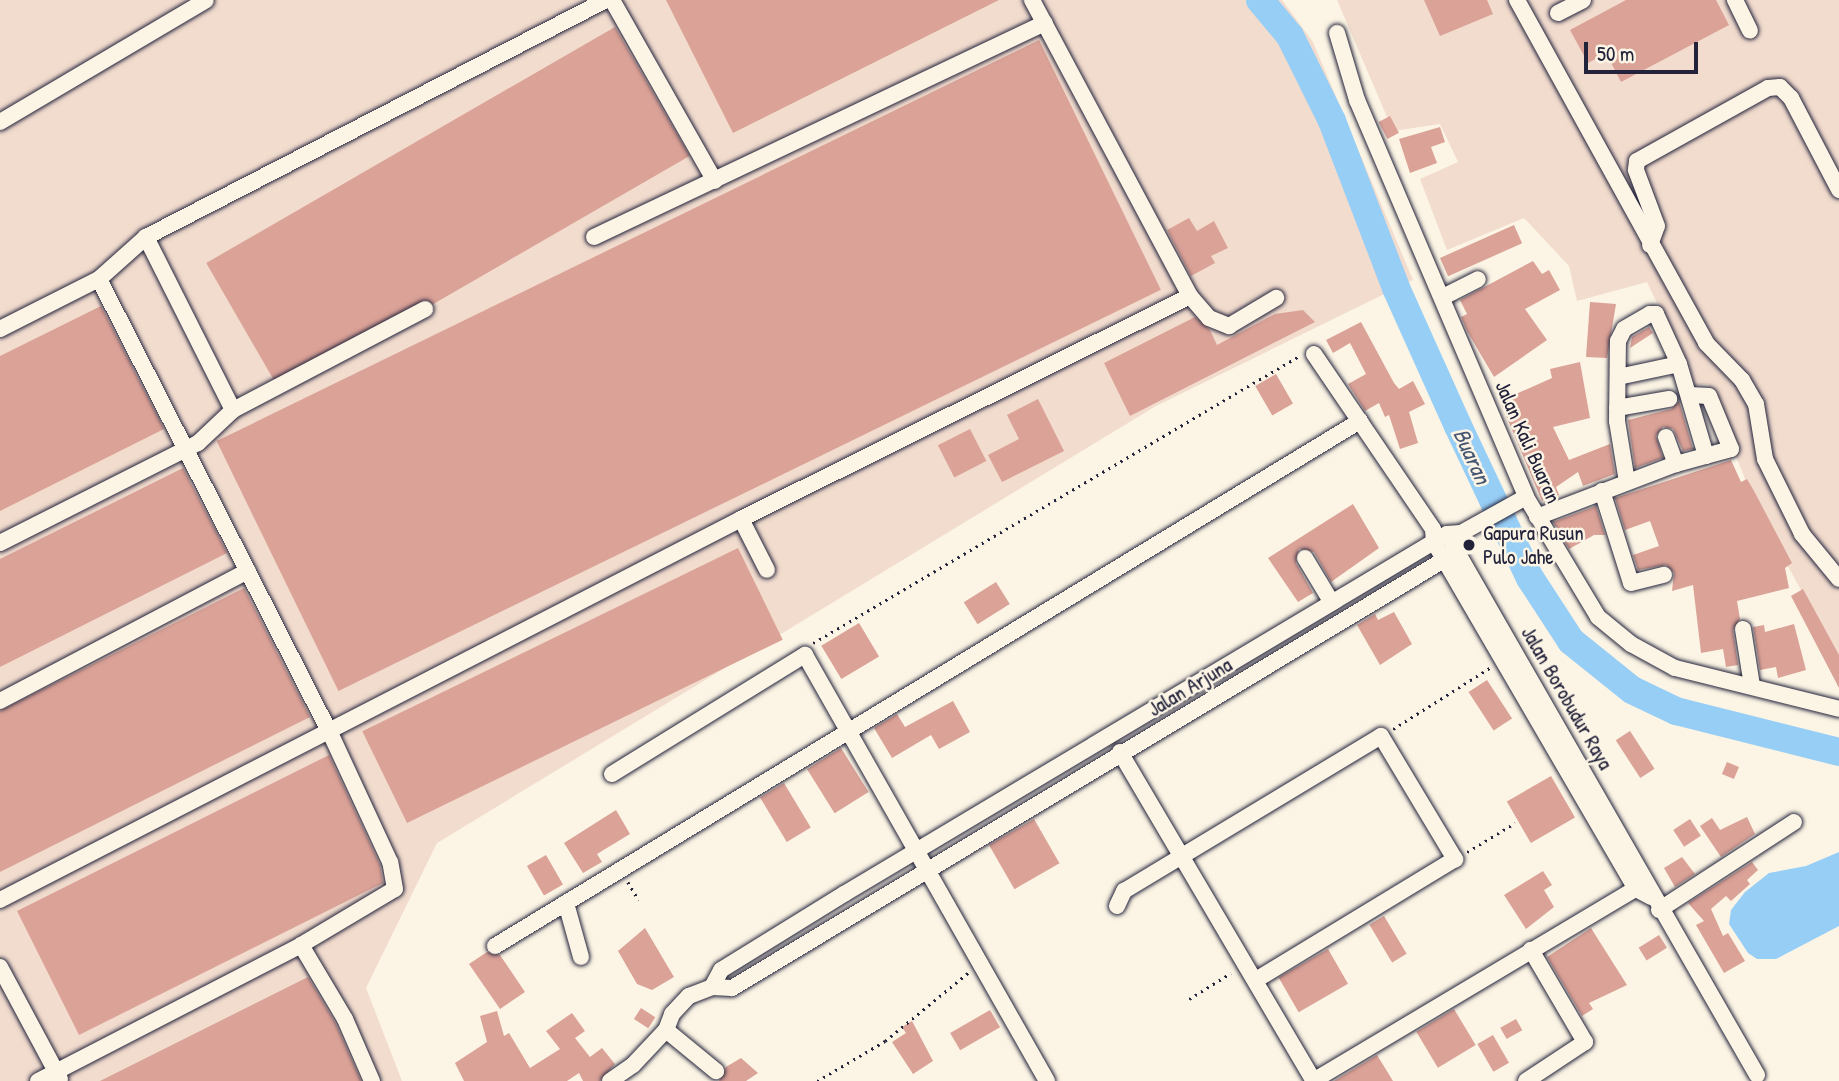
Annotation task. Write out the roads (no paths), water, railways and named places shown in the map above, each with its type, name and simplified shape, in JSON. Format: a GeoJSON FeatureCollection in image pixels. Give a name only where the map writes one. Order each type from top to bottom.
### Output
{"type":"FeatureCollection","features":[{"type":"Feature","properties":{"kind":"street"},"geometry":{"type":"LineString","coordinates":[[0,122],[205,0]]}},
{"type":"Feature","properties":{"kind":"street"},"geometry":{"type":"LineString","coordinates":[[0,329],[99,279],[146,237],[606,0]]}},
{"type":"Feature","properties":{"kind":"street"},"geometry":{"type":"LineString","coordinates":[[612,0],[715,181]]}},
{"type":"Feature","properties":{"kind":"street"},"geometry":{"type":"LineString","coordinates":[[1032,0],[1190,296],[1209,318],[1229,326],[1276,298]]}},
{"type":"Feature","properties":{"kind":"street"},"geometry":{"type":"LineString","coordinates":[[1517,0],[1706,343],[1742,380],[1756,404],[1765,459],[1802,534],[1839,579]]}},
{"type":"Feature","properties":{"kind":"street"},"geometry":{"type":"LineString","coordinates":[[1558,13],[1583,0]]}},
{"type":"Feature","properties":{"kind":"street"},"geometry":{"type":"LineString","coordinates":[[1735,0],[1750,31]]}},
{"type":"Feature","properties":{"kind":"street"},"geometry":{"type":"LineString","coordinates":[[594,237],[1045,23]]}},
{"type":"Feature","properties":{"kind":"street","name":"Jalan Kali Buaran"},"geometry":{"type":"LineString","coordinates":[[1337,33],[1357,100],[1443,297],[1523,499],[1537,517],[1598,617],[1620,636],[1675,668],[1839,709]]}},
{"type":"Feature","properties":{"kind":"street"},"geometry":{"type":"LineString","coordinates":[[1650,245],[1657,226],[1636,170],[1637,161],[1768,88],[1780,87],[1791,98],[1839,190]]}},
{"type":"Feature","properties":{"kind":"street"},"geometry":{"type":"LineString","coordinates":[[146,237],[233,410]]}},
{"type":"Feature","properties":{"kind":"street"},"geometry":{"type":"LineString","coordinates":[[38,1081],[58,1076],[301,945],[396,889],[390,862],[330,733],[99,279]]}},
{"type":"Feature","properties":{"kind":"street"},"geometry":{"type":"LineString","coordinates":[[1443,297],[1478,279]]}},
{"type":"Feature","properties":{"kind":"street"},"geometry":{"type":"LineString","coordinates":[[0,900],[330,733],[741,519],[1190,296]]}},
{"type":"Feature","properties":{"kind":"street"},"geometry":{"type":"LineString","coordinates":[[0,543],[185,450],[222,424],[233,410],[425,309]]}},
{"type":"Feature","properties":{"kind":"street"},"geometry":{"type":"LineString","coordinates":[[1628,482],[1620,456],[1617,408],[1620,333],[1653,313],[1679,364],[1706,456]]}},
{"type":"Feature","properties":{"kind":"street","name":"Jalan Borobudur Raya"},"geometry":{"type":"LineString","coordinates":[[1314,354],[1360,421],[1449,533],[1451,555],[1503,660],[1538,705]]}},
{"type":"Feature","properties":{"kind":"street"},"geometry":{"type":"LineString","coordinates":[[1618,377],[1679,364]]}},
{"type":"Feature","properties":{"kind":"street"},"geometry":{"type":"LineString","coordinates":[[1537,517],[1730,446],[1709,396],[1690,395]]}},
{"type":"Feature","properties":{"kind":"street"},"geometry":{"type":"LineString","coordinates":[[1617,408],[1669,399]]}},
{"type":"Feature","properties":{"kind":"street"},"geometry":{"type":"LineString","coordinates":[[495,946],[1360,421]]}},
{"type":"Feature","properties":{"kind":"street"},"geometry":{"type":"LineString","coordinates":[[1666,437],[1675,464]]}},
{"type":"Feature","properties":{"kind":"street"},"geometry":{"type":"LineString","coordinates":[[1602,491],[1631,583],[1664,575]]}},
{"type":"Feature","properties":{"kind":"street","name":"Jalan Arjuna"},"geometry":{"type":"LineString","coordinates":[[1451,555],[927,868],[732,988],[712,987],[721,970],[844,894],[1449,533],[1523,499]]}},
{"type":"Feature","properties":{"kind":"street"},"geometry":{"type":"LineString","coordinates":[[741,519],[767,570]]}},
{"type":"Feature","properties":{"kind":"street"},"geometry":{"type":"LineString","coordinates":[[1449,533],[1451,555]]}},
{"type":"Feature","properties":{"kind":"street","name":"Jalan Borobudur Raya"},"geometry":{"type":"LineString","coordinates":[[1451,555],[1757,1075]]}},
{"type":"Feature","properties":{"kind":"street"},"geometry":{"type":"LineString","coordinates":[[1305,558],[1332,603]]}},
{"type":"Feature","properties":{"kind":"street"},"geometry":{"type":"LineString","coordinates":[[0,701],[248,571]]}},
{"type":"Feature","properties":{"kind":"street"},"geometry":{"type":"LineString","coordinates":[[1743,629],[1752,686]]}},
{"type":"Feature","properties":{"kind":"street"},"geometry":{"type":"LineString","coordinates":[[1270,641],[1279,658]]}},
{"type":"Feature","properties":{"kind":"street"},"geometry":{"type":"LineString","coordinates":[[612,774],[804,655],[1047,1081]]}},
{"type":"Feature","properties":{"kind":"street"},"geometry":{"type":"LineString","coordinates":[[1211,676],[1222,692]]}},
{"type":"Feature","properties":{"kind":"street"},"geometry":{"type":"LineString","coordinates":[[1134,722],[1144,738]]}},
{"type":"Feature","properties":{"kind":"street"},"geometry":{"type":"LineString","coordinates":[[1117,906],[1124,891],[1381,736],[1455,859],[1255,980]]}},
{"type":"Feature","properties":{"kind":"street"},"geometry":{"type":"LineString","coordinates":[[1121,752],[1314,1081],[1531,950],[1794,822]]}},
{"type":"Feature","properties":{"kind":"street"},"geometry":{"type":"LineString","coordinates":[[1033,783],[1042,799]]}},
{"type":"Feature","properties":{"kind":"street"},"geometry":{"type":"LineString","coordinates":[[844,894],[856,912]]}},
{"type":"Feature","properties":{"kind":"street"},"geometry":{"type":"LineString","coordinates":[[566,903],[581,957]]}},
{"type":"Feature","properties":{"kind":"street"},"geometry":{"type":"LineString","coordinates":[[301,945],[345,1019],[372,1081]]}},
{"type":"Feature","properties":{"kind":"street"},"geometry":{"type":"LineString","coordinates":[[1526,1081],[1585,1042],[1531,950]]}},
{"type":"Feature","properties":{"kind":"street"},"geometry":{"type":"LineString","coordinates":[[0,967],[58,1076]]}},
{"type":"Feature","properties":{"kind":"street"},"geometry":{"type":"LineString","coordinates":[[610,1081],[633,1065],[666,1030],[681,1002],[712,987]]}},
{"type":"Feature","properties":{"kind":"street"},"geometry":{"type":"LineString","coordinates":[[666,1030],[716,1071]]}},
{"type":"Feature","properties":{"kind":"water"},"geometry":{"type":"Polygon","coordinates":[[[1839,852],[1839,926],[1776,959],[1757,959],[1748,953],[1729,924],[1731,910],[1745,892],[1769,873],[1806,866],[1839,852]]]}},
{"type":"Feature","properties":{"kind":"waterway","name":"Buaran"},"geometry":{"type":"LineString","coordinates":[[1260,0],[1290,36],[1332,121],[1396,288],[1458,426],[1530,578],[1571,641],[1632,690],[1676,711],[1839,752]]}},
{"type":"Feature","properties":{"kind":"place","name":"Gapura Rusun Pulo Jahe"},"geometry":{"type":"Point","coordinates":[1469,545]}}]}
